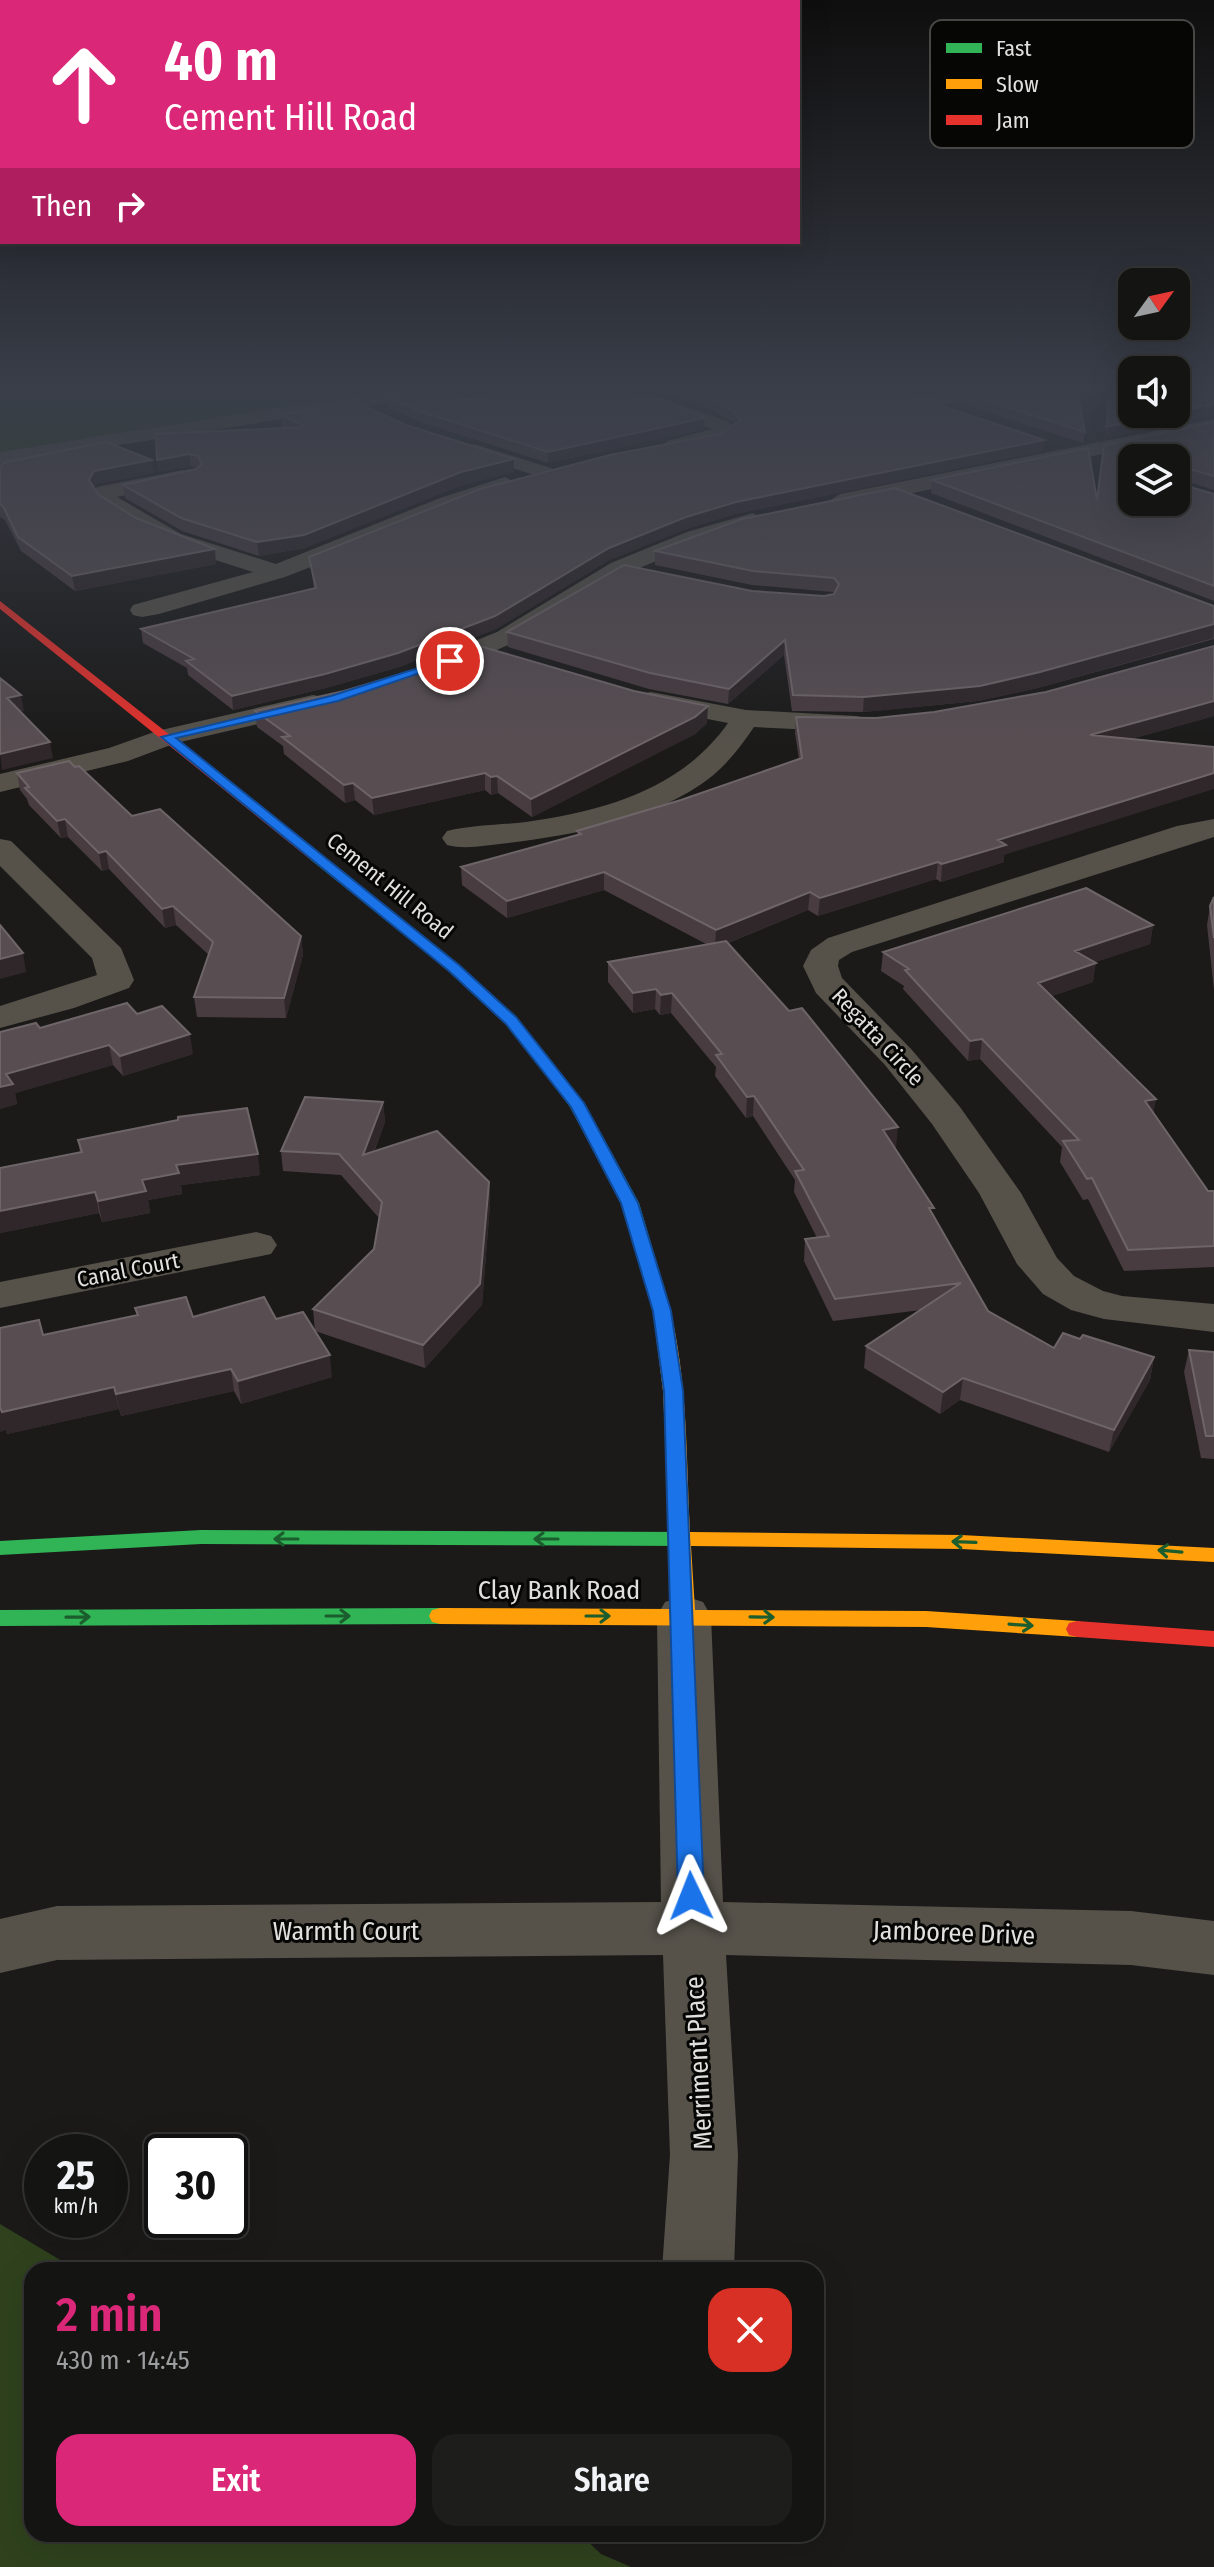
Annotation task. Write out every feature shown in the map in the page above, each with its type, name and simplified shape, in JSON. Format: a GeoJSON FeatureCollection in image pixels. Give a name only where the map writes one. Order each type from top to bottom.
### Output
{"type":"FeatureCollection","features":[{"type":"Feature","properties":{"kind":"street"},"geometry":{"type":"LineString","coordinates":[[124,510],[173,539],[276,572]]}},
{"type":"Feature","properties":{"kind":"street"},"geometry":{"type":"LineString","coordinates":[[142,610],[203,596],[276,572],[424,510]]}},
{"type":"Feature","properties":{"kind":"street"},"geometry":{"type":"LineString","coordinates":[[409,676],[476,650],[540,619],[619,568],[695,537],[775,515]]}},
{"type":"Feature","properties":{"kind":"street"},"geometry":{"type":"LineString","coordinates":[[619,568],[659,575]]}},
{"type":"Feature","properties":{"kind":"street","name":"Cement Hill Road"},"geometry":{"type":"LineString","coordinates":[[0,604],[454,968],[511,1020],[578,1106],[630,1203],[662,1311],[673,1391],[684,1616]]}},
{"type":"Feature","properties":{"kind":"street"},"geometry":{"type":"LineString","coordinates":[[476,650],[521,662]]}},
{"type":"Feature","properties":{"kind":"street"},"geometry":{"type":"LineString","coordinates":[[627,693],[746,718],[850,724],[878,722]]}},
{"type":"Feature","properties":{"kind":"street"},"geometry":{"type":"LineString","coordinates":[[0,783],[118,755],[167,737],[334,698]]}},
{"type":"Feature","properties":{"kind":"street"},"geometry":{"type":"LineString","coordinates":[[458,838],[540,830],[654,797],[688,780],[715,758],[746,718]]}},
{"type":"Feature","properties":{"kind":"street"},"geometry":{"type":"LineString","coordinates":[[0,766],[103,742],[167,737]]}},
{"type":"Feature","properties":{"kind":"street","name":"Regatta Circle"},"geometry":{"type":"LineString","coordinates":[[1214,828],[1188,833],[840,945],[826,952],[820,961],[820,973],[915,1075],[962,1137],[1006,1203],[1049,1279],[1071,1294],[1099,1303],[1214,1318]]}},
{"type":"Feature","properties":{"kind":"street"},"geometry":{"type":"LineString","coordinates":[[0,848],[109,955],[116,980],[0,1017]]}},
{"type":"Feature","properties":{"kind":"street","name":"Canal Court"},"geometry":{"type":"LineString","coordinates":[[0,1295],[256,1245]]}},
{"type":"Feature","properties":{"kind":"street"},"geometry":{"type":"LineString","coordinates":[[0,1548],[206,1539],[680,1538],[960,1541],[1126,1547],[1214,1555]]}},
{"type":"Feature","properties":{"kind":"street","name":"Clay Bank Road"},"geometry":{"type":"LineString","coordinates":[[0,1618],[684,1616],[926,1619],[1214,1639]]}},
{"type":"Feature","properties":{"kind":"street","name":"Merriment Place"},"geometry":{"type":"LineString","coordinates":[[684,1616],[692,1928],[704,2155],[698,2262]]}},
{"type":"Feature","properties":{"kind":"street","name":"Warmth Court"},"geometry":{"type":"LineString","coordinates":[[0,1946],[57,1933],[692,1928]]}},
{"type":"Feature","properties":{"kind":"street","name":"Jamboree Drive"},"geometry":{"type":"LineString","coordinates":[[692,1928],[1115,1938],[1214,1948]]}},
{"type":"Feature","properties":{"kind":"green space"},"geometry":{"type":"Polygon","coordinates":[[[0,2224],[64,2262],[24,2262],[24,2542],[588,2542],[601,2554],[631,2567],[0,2567],[0,2224]]]}},
{"type":"Feature","properties":{"kind":"building"},"geometry":{"type":"Polygon","coordinates":[[[5,510],[123,510],[136,518],[215,549],[72,576],[18,537],[5,510]]]}},
{"type":"Feature","properties":{"kind":"building"},"geometry":{"type":"Polygon","coordinates":[[[167,510],[367,510],[304,535],[257,542],[181,518],[167,510]]]}},
{"type":"Feature","properties":{"kind":"building"},"geometry":{"type":"Polygon","coordinates":[[[428,510],[710,510],[609,548],[495,616],[398,653],[232,696],[186,661],[194,659],[141,629],[316,588],[309,557],[428,510]]]}},
{"type":"Feature","properties":{"kind":"building"},"geometry":{"type":"Polygon","coordinates":[[[787,510],[954,510],[1214,606],[1214,624],[980,686],[864,697],[793,695],[785,640],[729,689],[650,673],[507,632],[624,565],[752,591],[834,594],[839,584],[834,578],[753,571],[655,551],[742,519],[787,510]]]}},
{"type":"Feature","properties":{"kind":"building"},"geometry":{"type":"Polygon","coordinates":[[[1011,510],[1118,510],[1118,516],[1190,516],[1190,510],[1214,510],[1214,586],[1011,510]]]}},
{"type":"Feature","properties":{"kind":"building"},"geometry":{"type":"Polygon","coordinates":[[[476,645],[634,691],[708,706],[695,717],[531,799],[497,776],[491,777],[485,773],[372,798],[353,783],[344,785],[282,737],[290,736],[255,711],[344,691],[418,669],[476,645]]]}},
{"type":"Feature","properties":{"kind":"building"},"geometry":{"type":"Polygon","coordinates":[[[1214,646],[1214,701],[1090,735],[1214,747],[1214,773],[998,840],[1006,845],[942,864],[938,862],[820,898],[810,892],[716,930],[604,872],[507,901],[461,867],[581,834],[577,831],[681,800],[802,758],[796,717],[876,718],[934,712],[1046,692],[1214,646]]]}},
{"type":"Feature","properties":{"kind":"building"},"geometry":{"type":"Polygon","coordinates":[[[0,678],[21,695],[7,698],[50,742],[0,754],[0,678]]]}},
{"type":"Feature","properties":{"kind":"building"},"geometry":{"type":"Polygon","coordinates":[[[69,761],[75,767],[79,766],[132,816],[160,809],[301,936],[284,998],[194,997],[213,942],[173,906],[162,909],[106,851],[99,853],[65,819],[57,821],[25,788],[29,787],[17,773],[69,761]]]}},
{"type":"Feature","properties":{"kind":"building"},"geometry":{"type":"Polygon","coordinates":[[[1086,888],[1153,925],[1075,951],[1096,963],[1038,983],[1156,1099],[1145,1101],[1208,1191],[1214,1191],[1214,1246],[1128,1250],[1092,1178],[1087,1179],[1063,1141],[1079,1140],[982,1039],[970,1041],[905,970],[909,969],[883,952],[1086,888]]]}},
{"type":"Feature","properties":{"kind":"building"},"geometry":{"type":"Polygon","coordinates":[[[1214,897],[1214,938],[1210,906],[1214,897]]]}},
{"type":"Feature","properties":{"kind":"building"},"geometry":{"type":"Polygon","coordinates":[[[0,925],[23,953],[0,959],[0,925]]]}},
{"type":"Feature","properties":{"kind":"building"},"geometry":{"type":"Polygon","coordinates":[[[726,941],[789,1011],[802,1008],[898,1127],[883,1130],[934,1208],[929,1208],[988,1311],[1054,1348],[1063,1333],[1080,1339],[1083,1335],[1154,1357],[1114,1430],[963,1378],[943,1392],[866,1346],[961,1283],[835,1299],[805,1239],[829,1236],[795,1171],[804,1170],[754,1096],[747,1097],[716,1055],[722,1054],[672,993],[661,995],[656,989],[633,993],[608,962],[726,941]]]}},
{"type":"Feature","properties":{"kind":"building"},"geometry":{"type":"Polygon","coordinates":[[[127,1003],[137,1014],[162,1006],[190,1034],[120,1056],[109,1045],[6,1074],[13,1084],[0,1087],[0,1032],[36,1023],[40,1028],[127,1003]]]}},
{"type":"Feature","properties":{"kind":"building"},"geometry":{"type":"Polygon","coordinates":[[[305,1097],[383,1102],[363,1155],[437,1131],[489,1182],[480,1284],[423,1345],[313,1309],[374,1249],[382,1202],[339,1154],[281,1151],[305,1097]]]}},
{"type":"Feature","properties":{"kind":"building"},"geometry":{"type":"Polygon","coordinates":[[[247,1108],[258,1154],[176,1165],[179,1173],[142,1180],[146,1191],[98,1201],[95,1192],[0,1211],[0,1168],[82,1152],[78,1140],[178,1120],[178,1117],[247,1108]]]}},
{"type":"Feature","properties":{"kind":"building"},"geometry":{"type":"Polygon","coordinates":[[[186,1297],[193,1317],[264,1297],[276,1319],[303,1312],[330,1355],[238,1381],[231,1369],[116,1394],[114,1387],[2,1412],[0,1328],[39,1320],[43,1335],[138,1315],[135,1308],[186,1297]]]}},
{"type":"Feature","properties":{"kind":"building"},"geometry":{"type":"Polygon","coordinates":[[[1189,1350],[1214,1352],[1214,1436],[1206,1436],[1189,1350]]]}},
{"type":"Feature","properties":{"kind":"traffic: fast"},"geometry":{"type":"LineString","coordinates":[[316,857],[454,968],[511,1020],[545,1062],[578,1106],[630,1203],[656,1291]]}},
{"type":"Feature","properties":{"kind":"traffic: fast"},"geometry":{"type":"LineString","coordinates":[[0,1548],[201,1537],[690,1539]]}},
{"type":"Feature","properties":{"kind":"traffic: fast"},"geometry":{"type":"LineString","coordinates":[[0,1618],[440,1616]]}},
{"type":"Feature","properties":{"kind":"traffic: slow"},"geometry":{"type":"LineString","coordinates":[[656,1291],[662,1311],[673,1391],[684,1616]]}},
{"type":"Feature","properties":{"kind":"traffic: slow"},"geometry":{"type":"LineString","coordinates":[[690,1539],[961,1542],[1214,1555]]}},
{"type":"Feature","properties":{"kind":"traffic: slow"},"geometry":{"type":"LineString","coordinates":[[440,1616],[926,1619],[1077,1629]]}},
{"type":"Feature","properties":{"kind":"traffic: jam"},"geometry":{"type":"LineString","coordinates":[[0,604],[316,857]]}},
{"type":"Feature","properties":{"kind":"traffic: jam"},"geometry":{"type":"LineString","coordinates":[[1077,1629],[1214,1639]]}},
{"type":"Feature","properties":{"kind":"route"},"geometry":{"type":"LineString","coordinates":[[450,661],[334,698],[167,737],[454,968],[511,1020],[578,1106],[630,1203],[662,1311],[673,1391],[684,1616],[691,1896]]}}]}
